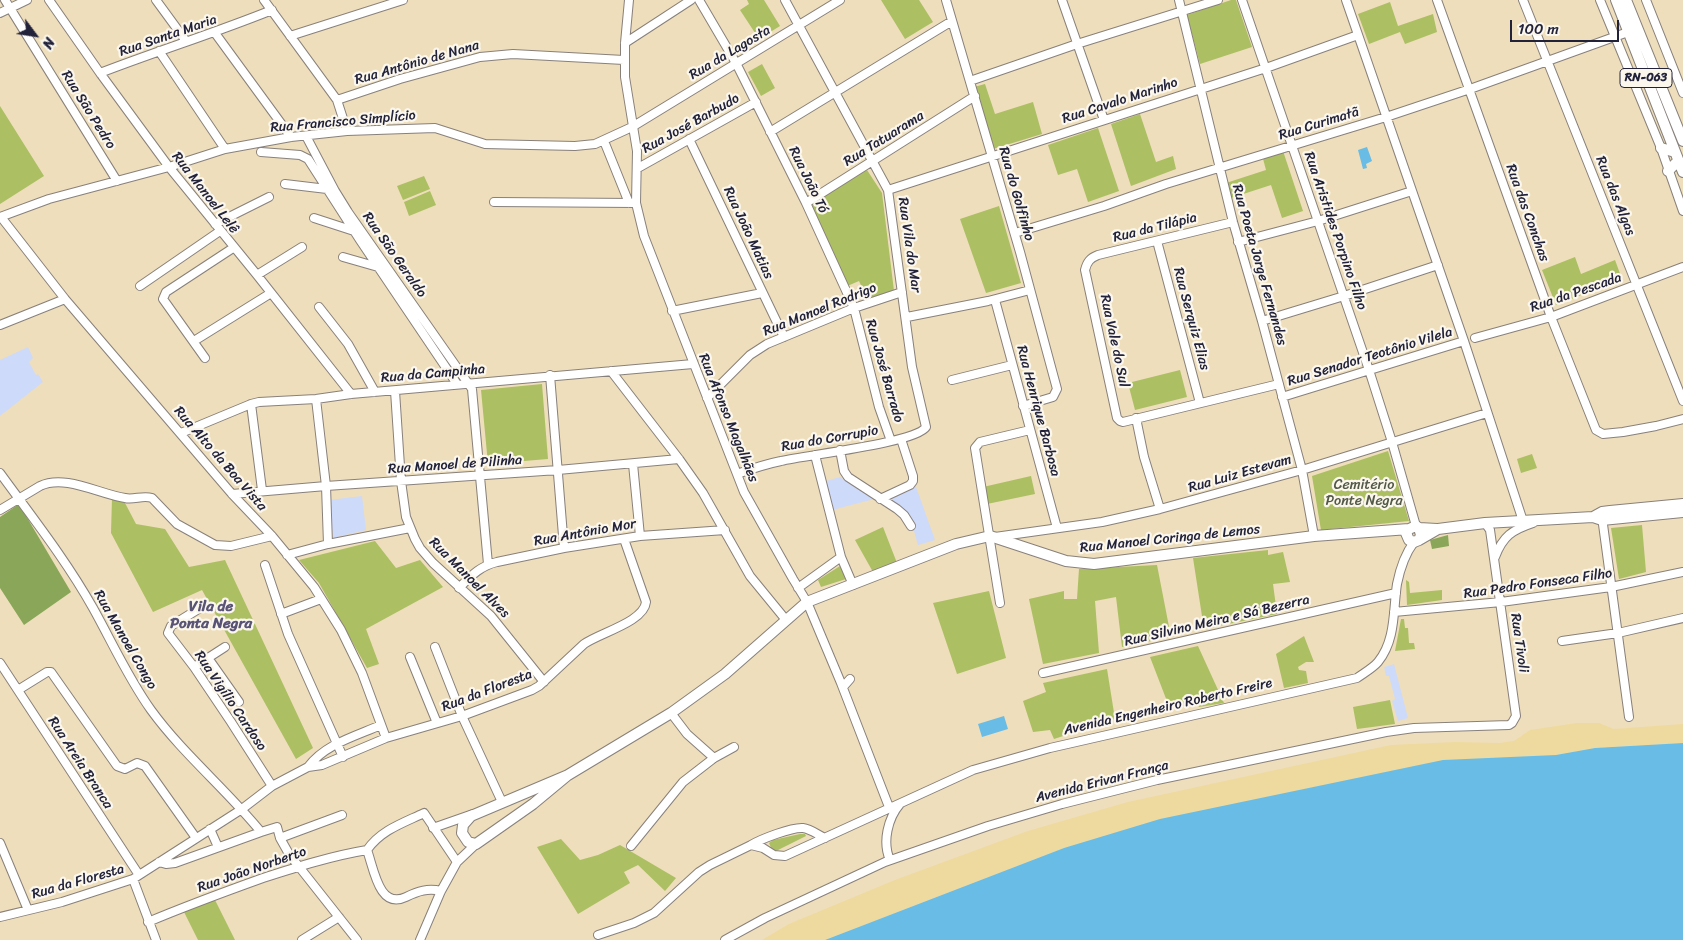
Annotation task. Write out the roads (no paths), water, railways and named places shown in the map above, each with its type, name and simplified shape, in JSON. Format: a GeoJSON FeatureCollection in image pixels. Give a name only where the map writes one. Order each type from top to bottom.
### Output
{"type":"FeatureCollection","features":[{"type":"Feature","properties":{"kind":"main road","name":"RN-063"},"geometry":{"type":"LineString","coordinates":[[1616,0],[1683,172]]}},
{"type":"Feature","properties":{"kind":"main road","name":"RN-063"},"geometry":{"type":"LineString","coordinates":[[1626,0],[1683,141]]}},
{"type":"Feature","properties":{"kind":"main road"},"geometry":{"type":"LineString","coordinates":[[1661,148],[1678,156],[1668,171]]}},
{"type":"Feature","properties":{"kind":"main road"},"geometry":{"type":"LineString","coordinates":[[1599,516],[1683,504]]}},
{"type":"Feature","properties":{"kind":"main road"},"geometry":{"type":"LineString","coordinates":[[1412,533],[1485,523],[1683,512]]}},
{"type":"Feature","properties":{"kind":"main road","name":"Rua Manoel Coringa de Lemos"},"geometry":{"type":"LineString","coordinates":[[992,536],[1066,561],[1085,564],[1314,536],[1412,533]]}},
{"type":"Feature","properties":{"kind":"main road"},"geometry":{"type":"LineString","coordinates":[[568,774],[532,804],[476,844],[468,842],[462,833],[463,825],[474,814],[568,774],[671,714],[725,674],[807,602],[956,544],[992,536]]}},
{"type":"Feature","properties":{"kind":"street","name":"Rua São Pedro"},"geometry":{"type":"LineString","coordinates":[[5,0],[117,182]]}},
{"type":"Feature","properties":{"kind":"street"},"geometry":{"type":"LineString","coordinates":[[0,13],[27,0]]}},
{"type":"Feature","properties":{"kind":"street","name":"Rua Manoel Lelê"},"geometry":{"type":"LineString","coordinates":[[49,0],[169,168],[351,394]]}},
{"type":"Feature","properties":{"kind":"street"},"geometry":{"type":"LineString","coordinates":[[156,0],[186,41]]}},
{"type":"Feature","properties":{"kind":"street"},"geometry":{"type":"LineString","coordinates":[[264,0],[337,100],[347,132]]}},
{"type":"Feature","properties":{"kind":"street"},"geometry":{"type":"LineString","coordinates":[[290,36],[374,4],[403,0]]}},
{"type":"Feature","properties":{"kind":"street","name":"Rua Afonso Magalhães"},"geometry":{"type":"LineString","coordinates":[[629,0],[624,60],[637,151],[638,168],[633,203]]}},
{"type":"Feature","properties":{"kind":"street"},"geometry":{"type":"LineString","coordinates":[[625,43],[691,0]]}},
{"type":"Feature","properties":{"kind":"street","name":"Rua João Tó"},"geometry":{"type":"LineString","coordinates":[[699,0],[736,63],[756,102],[806,203],[854,308]]}},
{"type":"Feature","properties":{"kind":"street","name":"Rua Vila do Mar"},"geometry":{"type":"LineString","coordinates":[[785,0],[888,190],[907,317],[912,367],[926,427]]}},
{"type":"Feature","properties":{"kind":"street","name":"Rua da Lagosta"},"geometry":{"type":"LineString","coordinates":[[632,126],[840,0]]}},
{"type":"Feature","properties":{"kind":"street"},"geometry":{"type":"LineString","coordinates":[[1062,0],[1104,120]]}},
{"type":"Feature","properties":{"kind":"street","name":"Rua Poeta Jorge Fernandes"},"geometry":{"type":"LineString","coordinates":[[1179,0],[1238,242],[1262,321],[1302,470],[1314,536]]}},
{"type":"Feature","properties":{"kind":"street"},"geometry":{"type":"LineString","coordinates":[[970,81],[1077,44],[1218,0]]}},
{"type":"Feature","properties":{"kind":"street","name":"Rua Aristides Porpino Filho"},"geometry":{"type":"LineString","coordinates":[[1242,0],[1392,442],[1412,533]]}},
{"type":"Feature","properties":{"kind":"street"},"geometry":{"type":"LineString","coordinates":[[1346,0],[1464,340],[1523,521]]}},
{"type":"Feature","properties":{"kind":"street","name":"Rua das Conchas"},"geometry":{"type":"LineString","coordinates":[[1437,0],[1551,317],[1598,432],[1603,434],[1623,432],[1683,419]]}},
{"type":"Feature","properties":{"kind":"street","name":"Rua das Algas"},"geometry":{"type":"LineString","coordinates":[[1524,0],[1683,402]]}},
{"type":"Feature","properties":{"kind":"street"},"geometry":{"type":"LineString","coordinates":[[1600,0],[1661,148],[1683,210]]}},
{"type":"Feature","properties":{"kind":"street"},"geometry":{"type":"LineString","coordinates":[[1646,0],[1683,93]]}},
{"type":"Feature","properties":{"kind":"street","name":"Rua do Golfinho"},"geometry":{"type":"LineString","coordinates":[[950,1],[952,21],[992,155],[1057,389],[1055,396],[1023,406]]}},
{"type":"Feature","properties":{"kind":"street","name":"Rua Santa Maria"},"geometry":{"type":"LineString","coordinates":[[100,73],[159,50],[215,33],[272,10]]}},
{"type":"Feature","properties":{"kind":"street"},"geometry":{"type":"LineString","coordinates":[[770,132],[952,21]]}},
{"type":"Feature","properties":{"kind":"street","name":"Rua Curimatã"},"geometry":{"type":"LineString","coordinates":[[1014,233],[1104,206],[1219,167],[1470,90],[1547,60],[1628,32]]}},
{"type":"Feature","properties":{"kind":"street"},"geometry":{"type":"LineString","coordinates":[[215,33],[291,137]]}},
{"type":"Feature","properties":{"kind":"street","name":"Rua Cavalo Marinho"},"geometry":{"type":"LineString","coordinates":[[888,190],[1266,68],[1358,35]]}},
{"type":"Feature","properties":{"kind":"street"},"geometry":{"type":"LineString","coordinates":[[159,50],[225,149]]}},
{"type":"Feature","properties":{"kind":"street","name":"Rua Antônio de Nana"},"geometry":{"type":"LineString","coordinates":[[337,100],[400,79],[480,57],[513,54],[624,60]]}},
{"type":"Feature","properties":{"kind":"street","name":"Rua Tatuarama"},"geometry":{"type":"LineString","coordinates":[[806,203],[975,96]]}},
{"type":"Feature","properties":{"kind":"street","name":"Rua José Barbudo"},"geometry":{"type":"LineString","coordinates":[[638,168],[756,102]]}},
{"type":"Feature","properties":{"kind":"street","name":"Rua Francisco Simplício"},"geometry":{"type":"LineString","coordinates":[[0,217],[50,199],[169,168],[225,149],[291,137],[435,128],[476,142],[492,144],[585,145],[604,141],[632,126]]}},
{"type":"Feature","properties":{"kind":"street","name":"Rua São Geraldo"},"geometry":{"type":"LineString","coordinates":[[306,136],[348,212],[470,383]]}},
{"type":"Feature","properties":{"kind":"street","name":"Rua João Matias"},"geometry":{"type":"LineString","coordinates":[[689,139],[784,337]]}},
{"type":"Feature","properties":{"kind":"street","name":"Rua Afonso Magalhães"},"geometry":{"type":"LineString","coordinates":[[604,141],[633,203],[672,311],[747,500],[807,602],[843,687],[889,807]]}},
{"type":"Feature","properties":{"kind":"street","name":"Rua São Geraldo"},"geometry":{"type":"LineString","coordinates":[[261,152],[308,159],[457,384]]}},
{"type":"Feature","properties":{"kind":"street"},"geometry":{"type":"LineString","coordinates":[[285,184],[327,189]]}},
{"type":"Feature","properties":{"kind":"street"},"geometry":{"type":"LineString","coordinates":[[1238,242],[1318,221],[1412,191]]}},
{"type":"Feature","properties":{"kind":"street"},"geometry":{"type":"LineString","coordinates":[[140,286],[217,228],[268,197]]}},
{"type":"Feature","properties":{"kind":"street"},"geometry":{"type":"LineString","coordinates":[[494,202],[633,203]]}},
{"type":"Feature","properties":{"kind":"street","name":"Rua Alto da Boa Vista"},"geometry":{"type":"LineString","coordinates":[[0,217],[65,299],[232,494],[272,536],[309,580],[340,630],[362,673],[386,738]]}},
{"type":"Feature","properties":{"kind":"street"},"geometry":{"type":"LineString","coordinates":[[314,218],[354,231]]}},
{"type":"Feature","properties":{"kind":"street","name":"Rua da Tilápia"},"geometry":{"type":"LineString","coordinates":[[1086,265],[1093,257],[1098,255],[1233,222]]}},
{"type":"Feature","properties":{"kind":"street","name":"Rua Serquiz Elias"},"geometry":{"type":"LineString","coordinates":[[1157,241],[1200,404]]}},
{"type":"Feature","properties":{"kind":"street"},"geometry":{"type":"LineString","coordinates":[[257,275],[302,247]]}},
{"type":"Feature","properties":{"kind":"street"},"geometry":{"type":"LineString","coordinates":[[205,358],[163,299],[166,292],[233,248]]}},
{"type":"Feature","properties":{"kind":"street"},"geometry":{"type":"LineString","coordinates":[[343,257],[378,267]]}},
{"type":"Feature","properties":{"kind":"street","name":"Rua Vale do Sul"},"geometry":{"type":"LineString","coordinates":[[1086,265],[1085,270],[1118,418],[1121,422]]}},
{"type":"Feature","properties":{"kind":"street"},"geometry":{"type":"LineString","coordinates":[[1262,321],[1438,265]]}},
{"type":"Feature","properties":{"kind":"street","name":"Rua da Pescada"},"geometry":{"type":"LineString","coordinates":[[1475,338],[1551,317],[1683,267]]}},
{"type":"Feature","properties":{"kind":"street"},"geometry":{"type":"LineString","coordinates":[[907,317],[995,300],[1030,290]]}},
{"type":"Feature","properties":{"kind":"street","name":"Rua Manoel Rodrigo"},"geometry":{"type":"LineString","coordinates":[[707,398],[750,355],[767,344],[854,308],[902,292]]}},
{"type":"Feature","properties":{"kind":"street"},"geometry":{"type":"LineString","coordinates":[[194,341],[271,293]]}},
{"type":"Feature","properties":{"kind":"street"},"geometry":{"type":"LineString","coordinates":[[672,311],[762,293]]}},
{"type":"Feature","properties":{"kind":"street"},"geometry":{"type":"LineString","coordinates":[[0,325],[65,299]]}},
{"type":"Feature","properties":{"kind":"street","name":"Rua Henrique Barbosa"},"geometry":{"type":"LineString","coordinates":[[995,300],[1057,528]]}},
{"type":"Feature","properties":{"kind":"street"},"geometry":{"type":"LineString","coordinates":[[319,307],[348,344],[375,392]]}},
{"type":"Feature","properties":{"kind":"street","name":"Rua José Barrado"},"geometry":{"type":"LineString","coordinates":[[854,308],[879,407],[891,441]]}},
{"type":"Feature","properties":{"kind":"street","name":"Rua Senador Teotônio Vilela"},"geometry":{"type":"LineString","coordinates":[[1282,396],[1464,340]]}},
{"type":"Feature","properties":{"kind":"street","name":"Rua da Campinha"},"geometry":{"type":"LineString","coordinates":[[181,433],[259,402],[316,399],[457,384],[693,364]]}},
{"type":"Feature","properties":{"kind":"street"},"geometry":{"type":"LineString","coordinates":[[952,380],[1012,365]]}},
{"type":"Feature","properties":{"kind":"street"},"geometry":{"type":"LineString","coordinates":[[611,371],[704,494],[750,576],[786,620]]}},
{"type":"Feature","properties":{"kind":"street"},"geometry":{"type":"LineString","coordinates":[[550,376],[564,548]]}},
{"type":"Feature","properties":{"kind":"street"},"geometry":{"type":"LineString","coordinates":[[470,383],[474,395],[488,564]]}},
{"type":"Feature","properties":{"kind":"street","name":"Rua Senador Teotônio Vilela"},"geometry":{"type":"LineString","coordinates":[[1121,422],[1279,384]]}},
{"type":"Feature","properties":{"kind":"street","name":"Rua Manoel Alves"},"geometry":{"type":"LineString","coordinates":[[395,390],[401,480],[406,517],[410,528],[426,556],[491,616],[544,682]]}},
{"type":"Feature","properties":{"kind":"street"},"geometry":{"type":"LineString","coordinates":[[316,399],[326,486],[328,544]]}},
{"type":"Feature","properties":{"kind":"street"},"geometry":{"type":"LineString","coordinates":[[251,404],[262,490]]}},
{"type":"Feature","properties":{"kind":"street","name":"Rua Luiz Estevam"},"geometry":{"type":"LineString","coordinates":[[992,536],[1110,521],[1160,509],[1302,470],[1487,413]]}},
{"type":"Feature","properties":{"kind":"street"},"geometry":{"type":"LineString","coordinates":[[1136,418],[1144,456],[1160,509]]}},
{"type":"Feature","properties":{"kind":"street","name":"Rua do Corrupio"},"geometry":{"type":"LineString","coordinates":[[737,474],[778,461],[901,439],[923,431],[926,427]]}},
{"type":"Feature","properties":{"kind":"street"},"geometry":{"type":"LineString","coordinates":[[1000,603],[992,536],[976,446],[980,442],[1030,430]]}},
{"type":"Feature","properties":{"kind":"street"},"geometry":{"type":"LineString","coordinates":[[880,499],[913,482],[913,476],[901,439]]}},
{"type":"Feature","properties":{"kind":"street"},"geometry":{"type":"LineString","coordinates":[[840,450],[846,476],[904,515],[911,526]]}},
{"type":"Feature","properties":{"kind":"street"},"geometry":{"type":"LineString","coordinates":[[815,454],[841,557],[853,584]]}},
{"type":"Feature","properties":{"kind":"street","name":"Rua Manoel de Pilinha"},"geometry":{"type":"LineString","coordinates":[[232,494],[262,490],[558,470],[679,459]]}},
{"type":"Feature","properties":{"kind":"street"},"geometry":{"type":"LineString","coordinates":[[633,464],[640,536]]}},
{"type":"Feature","properties":{"kind":"street","name":"Rua Manoel Congo"},"geometry":{"type":"LineString","coordinates":[[0,473],[62,558],[93,608],[128,675],[152,711],[192,758],[242,809],[260,832]]}},
{"type":"Feature","properties":{"kind":"street"},"geometry":{"type":"LineString","coordinates":[[0,510],[46,483],[61,482],[126,498],[150,497],[177,524],[215,545],[231,546],[272,536]]}},
{"type":"Feature","properties":{"kind":"street"},"geometry":{"type":"LineString","coordinates":[[1599,516],[1618,633],[1629,717]]}},
{"type":"Feature","properties":{"kind":"street"},"geometry":{"type":"LineString","coordinates":[[1494,558],[1500,544],[1511,532],[1541,520]]}},
{"type":"Feature","properties":{"kind":"street","name":"Rua Tivoli"},"geometry":{"type":"LineString","coordinates":[[1485,523],[1490,530],[1516,716],[1512,723],[1506,726]]}},
{"type":"Feature","properties":{"kind":"street"},"geometry":{"type":"LineString","coordinates":[[288,555],[328,544],[410,528]]}},
{"type":"Feature","properties":{"kind":"street","name":"Rua Antônio Mor"},"geometry":{"type":"LineString","coordinates":[[459,588],[476,571],[488,564],[564,548],[640,536],[725,530]]}},
{"type":"Feature","properties":{"kind":"street","name":"Avenida Engenheiro Roberto Freire"},"geometry":{"type":"LineString","coordinates":[[902,801],[973,770],[1050,748],[1357,678],[1377,663],[1383,655],[1392,633],[1400,572],[1409,550],[1412,533]]}},
{"type":"Feature","properties":{"kind":"street","name":"Rua da Floresta"},"geometry":{"type":"LineString","coordinates":[[0,917],[62,902],[136,877],[242,809],[272,786],[308,767],[322,765],[386,738],[462,716],[532,690],[544,682],[592,638],[625,624],[644,610],[646,602],[624,539]]}},
{"type":"Feature","properties":{"kind":"street"},"geometry":{"type":"LineString","coordinates":[[798,588],[841,557]]}},
{"type":"Feature","properties":{"kind":"street"},"geometry":{"type":"LineString","coordinates":[[265,565],[281,614],[299,659],[343,757]]}},
{"type":"Feature","properties":{"kind":"street","name":"Rua Pedro Fonseca Filho"},"geometry":{"type":"LineString","coordinates":[[1394,612],[1500,602],[1611,587],[1683,572]]}},
{"type":"Feature","properties":{"kind":"street","name":"Rua Silvino Meira e Sá Bezerra"},"geometry":{"type":"LineString","coordinates":[[1043,674],[1396,593]]}},
{"type":"Feature","properties":{"kind":"street"},"geometry":{"type":"LineString","coordinates":[[281,614],[321,599]]}},
{"type":"Feature","properties":{"kind":"street","name":"Rua Vigílio Cardoso"},"geometry":{"type":"LineString","coordinates":[[200,608],[171,626],[168,630],[169,637],[194,667],[272,786]]}},
{"type":"Feature","properties":{"kind":"street"},"geometry":{"type":"LineString","coordinates":[[1562,641],[1618,633],[1683,618]]}},
{"type":"Feature","properties":{"kind":"street"},"geometry":{"type":"LineString","coordinates":[[436,647],[462,716],[502,802]]}},
{"type":"Feature","properties":{"kind":"street"},"geometry":{"type":"LineString","coordinates":[[194,667],[225,648]]}},
{"type":"Feature","properties":{"kind":"street"},"geometry":{"type":"LineString","coordinates":[[410,657],[438,723]]}},
{"type":"Feature","properties":{"kind":"street"},"geometry":{"type":"LineString","coordinates":[[208,658],[239,702]]}},
{"type":"Feature","properties":{"kind":"street","name":"Rua Areia Branca"},"geometry":{"type":"LineString","coordinates":[[0,663],[103,822],[136,877],[148,922],[156,940]]}},
{"type":"Feature","properties":{"kind":"street"},"geometry":{"type":"LineString","coordinates":[[18,690],[49,672],[53,674],[118,766],[125,769],[137,763],[145,766],[196,838]]}},
{"type":"Feature","properties":{"kind":"street"},"geometry":{"type":"LineString","coordinates":[[843,687],[850,679]]}},
{"type":"Feature","properties":{"kind":"street"},"geometry":{"type":"LineString","coordinates":[[671,714],[688,734],[714,758]]}},
{"type":"Feature","properties":{"kind":"street","name":"Rua da Floresta"},"geometry":{"type":"LineString","coordinates":[[308,767],[319,754],[381,725]]}},
{"type":"Feature","properties":{"kind":"street","name":"Avenida Erivan França"},"geometry":{"type":"LineString","coordinates":[[725,940],[765,918],[890,860],[982,828],[1062,804],[1157,780],[1386,732],[1414,728],[1506,726]]}},
{"type":"Feature","properties":{"kind":"street"},"geometry":{"type":"LineString","coordinates":[[631,846],[672,794],[696,771],[734,747]]}},
{"type":"Feature","properties":{"kind":"street"},"geometry":{"type":"LineString","coordinates":[[751,844],[763,848],[774,856],[781,857],[902,801]]}},
{"type":"Feature","properties":{"kind":"street"},"geometry":{"type":"LineString","coordinates":[[890,860],[887,852],[890,821],[902,801]]}},
{"type":"Feature","properties":{"kind":"street"},"geometry":{"type":"LineString","coordinates":[[441,891],[423,890],[398,900],[389,899],[382,893],[367,850],[386,831],[424,813],[457,862]]}},
{"type":"Feature","properties":{"kind":"street"},"geometry":{"type":"LineString","coordinates":[[433,828],[474,814]]}},
{"type":"Feature","properties":{"kind":"street"},"geometry":{"type":"LineString","coordinates":[[342,815],[280,838],[289,854],[358,940]]}},
{"type":"Feature","properties":{"kind":"street","name":"Rua da Floresta"},"geometry":{"type":"LineString","coordinates":[[159,862],[171,864],[277,827],[280,838]]}},
{"type":"Feature","properties":{"kind":"street"},"geometry":{"type":"LineString","coordinates":[[598,935],[654,914],[699,872],[762,838],[800,828],[807,829],[825,838]]}},
{"type":"Feature","properties":{"kind":"street"},"geometry":{"type":"LineString","coordinates":[[210,829],[218,847]]}},
{"type":"Feature","properties":{"kind":"street"},"geometry":{"type":"LineString","coordinates":[[0,843],[28,910]]}},
{"type":"Feature","properties":{"kind":"street"},"geometry":{"type":"LineString","coordinates":[[420,940],[441,891],[457,862],[476,844]]}},
{"type":"Feature","properties":{"kind":"street","name":"Rua João Norberto"},"geometry":{"type":"LineString","coordinates":[[148,922],[202,900],[299,866],[367,850]]}},
{"type":"Feature","properties":{"kind":"street"},"geometry":{"type":"LineString","coordinates":[[302,940],[339,917]]}},
{"type":"Feature","properties":{"kind":"water"},"geometry":{"type":"Polygon","coordinates":[[[1367,147],[1372,161],[1366,164],[1367,168],[1363,169],[1358,150],[1367,147]]]}},
{"type":"Feature","properties":{"kind":"water"},"geometry":{"type":"Polygon","coordinates":[[[1004,716],[1008,729],[982,737],[978,724],[1004,716]]]}},
{"type":"Feature","properties":{"kind":"water"},"geometry":{"type":"Polygon","coordinates":[[[1683,743],[1683,940],[825,940],[1064,848],[1160,819],[1443,760],[1556,755],[1595,748],[1683,743]]]}},
{"type":"Feature","properties":{"kind":"district","name":"Vila de Ponta Negra"},"geometry":{"type":"Point","coordinates":[211,616]}},
{"type":"Feature","properties":{"kind":"park label","name":"Cemitério Ponte Negra"},"geometry":{"type":"Point","coordinates":[1364,494]}}]}
